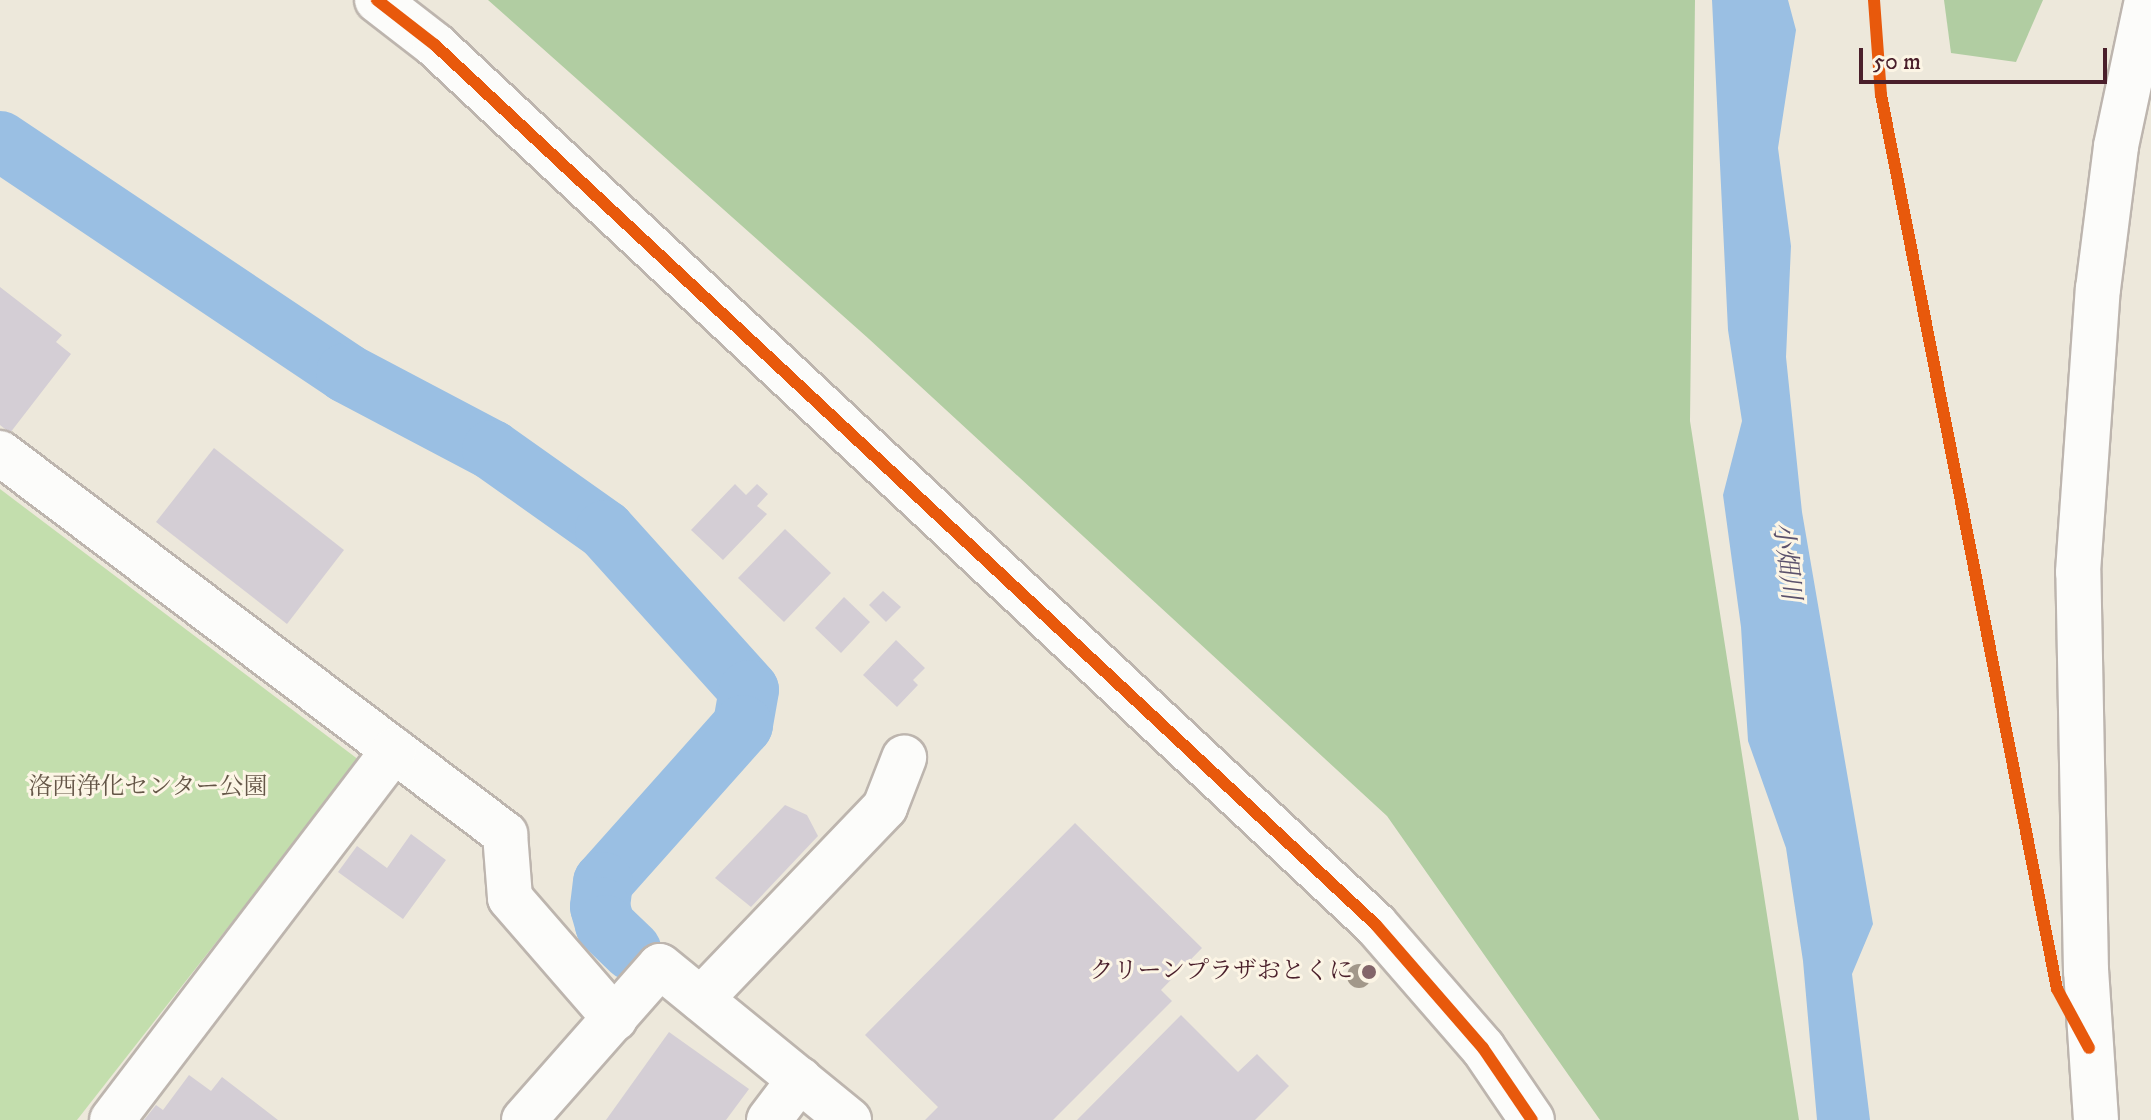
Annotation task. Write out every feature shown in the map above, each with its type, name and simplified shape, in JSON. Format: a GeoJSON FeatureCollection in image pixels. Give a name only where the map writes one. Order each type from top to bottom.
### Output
{"type":"FeatureCollection","features":[{"type":"Feature","properties":{"kind":"street"},"geometry":{"type":"LineString","coordinates":[[377,0],[435,45],[1376,925],[1483,1048],[1532,1120]]}},
{"type":"Feature","properties":{"kind":"street"},"geometry":{"type":"LineString","coordinates":[[2096,1120],[2086,971],[2078,572],[2098,289],[2116,146],[2147,0]]}},
{"type":"Feature","properties":{"kind":"street"},"geometry":{"type":"LineString","coordinates":[[0,453],[505,834],[510,898],[615,1019]]}},
{"type":"Feature","properties":{"kind":"street"},"geometry":{"type":"LineString","coordinates":[[112,1120],[394,750]]}},
{"type":"Feature","properties":{"kind":"street"},"geometry":{"type":"LineString","coordinates":[[701,999],[885,807],[904,758]]}},
{"type":"Feature","properties":{"kind":"street"},"geometry":{"type":"LineString","coordinates":[[524,1120],[660,966],[849,1120]]}},
{"type":"Feature","properties":{"kind":"street"},"geometry":{"type":"LineString","coordinates":[[769,1120],[800,1079]]}},
{"type":"Feature","properties":{"kind":"green space"},"geometry":{"type":"Polygon","coordinates":[[[488,0],[1695,0],[1690,421],[1799,1120],[1600,1120],[1387,816],[869,339],[488,0]]]}},
{"type":"Feature","properties":{"kind":"green space"},"geometry":{"type":"Polygon","coordinates":[[[1944,0],[2043,0],[2016,62],[1951,53],[1944,0]]]}},
{"type":"Feature","properties":{"kind":"green space","name":"洛西浄化センター公園"},"geometry":{"type":"Polygon","coordinates":[[[0,489],[359,760],[77,1120],[0,1120],[0,489]]]}},
{"type":"Feature","properties":{"kind":"water","name":"小畑川"},"geometry":{"type":"Polygon","coordinates":[[[1712,0],[1788,0],[1796,30],[1778,148],[1791,246],[1786,357],[1802,512],[1873,924],[1852,974],[1870,1120],[1817,1120],[1803,961],[1786,848],[1748,741],[1741,627],[1723,495],[1742,421],[1728,330],[1712,0]]]}},
{"type":"Feature","properties":{"kind":"building"},"geometry":{"type":"Polygon","coordinates":[[[0,287],[62,335],[56,342],[71,354],[10,433],[0,425],[0,287]]]}},
{"type":"Feature","properties":{"kind":"building"},"geometry":{"type":"Polygon","coordinates":[[[214,448],[344,550],[287,624],[156,522],[214,448]]]}},
{"type":"Feature","properties":{"kind":"building"},"geometry":{"type":"Polygon","coordinates":[[[735,484],[746,495],[757,484],[768,494],[757,506],[767,514],[723,560],[691,530],[735,484]]]}},
{"type":"Feature","properties":{"kind":"building"},"geometry":{"type":"Polygon","coordinates":[[[785,529],[831,573],[784,622],[738,578],[785,529]]]}},
{"type":"Feature","properties":{"kind":"building"},"geometry":{"type":"Polygon","coordinates":[[[883,591],[901,607],[886,622],[869,605],[883,591]]]}},
{"type":"Feature","properties":{"kind":"building"},"geometry":{"type":"Polygon","coordinates":[[[844,597],[870,622],[841,653],[815,628],[844,597]]]}},
{"type":"Feature","properties":{"kind":"building"},"geometry":{"type":"Polygon","coordinates":[[[896,640],[925,668],[913,680],[918,685],[897,707],[863,675],[896,640]]]}},
{"type":"Feature","properties":{"kind":"building"},"geometry":{"type":"Polygon","coordinates":[[[785,805],[807,815],[818,836],[751,907],[715,878],[785,805]]]}},
{"type":"Feature","properties":{"kind":"building"},"geometry":{"type":"Polygon","coordinates":[[[1075,823],[1202,948],[1161,990],[1172,1001],[1053,1120],[925,1120],[938,1107],[865,1035],[1075,823]]]}},
{"type":"Feature","properties":{"kind":"building"},"geometry":{"type":"Polygon","coordinates":[[[411,834],[446,860],[403,919],[338,872],[357,846],[387,868],[411,834]]]}},
{"type":"Feature","properties":{"kind":"building"},"geometry":{"type":"Polygon","coordinates":[[[1181,1015],[1238,1072],[1257,1054],[1289,1086],[1255,1120],[1077,1120],[1181,1015]]]}},
{"type":"Feature","properties":{"kind":"building"},"geometry":{"type":"Polygon","coordinates":[[[669,1032],[749,1089],[726,1120],[606,1120],[669,1032]]]}},
{"type":"Feature","properties":{"kind":"building"},"geometry":{"type":"Polygon","coordinates":[[[189,1075],[211,1091],[222,1077],[278,1120],[144,1120],[156,1105],[163,1110],[189,1075]]]}},
{"type":"Feature","properties":{"kind":"waterway"},"geometry":{"type":"LineString","coordinates":[[0,141],[346,373],[492,450],[605,530],[749,690],[743,725],[603,882],[600,907],[605,925],[632,951]]}},
{"type":"Feature","properties":{"kind":"cycle path"},"geometry":{"type":"LineString","coordinates":[[377,0],[435,45],[1376,925],[1483,1048],[1532,1120]]}},
{"type":"Feature","properties":{"kind":"cycle path"},"geometry":{"type":"LineString","coordinates":[[1874,0],[1881,95],[2057,989],[2089,1048]]}},
{"type":"Feature","properties":{"kind":"place","name":"クリーンプラザおとくに"},"geometry":{"type":"Point","coordinates":[1369,972]}}]}
